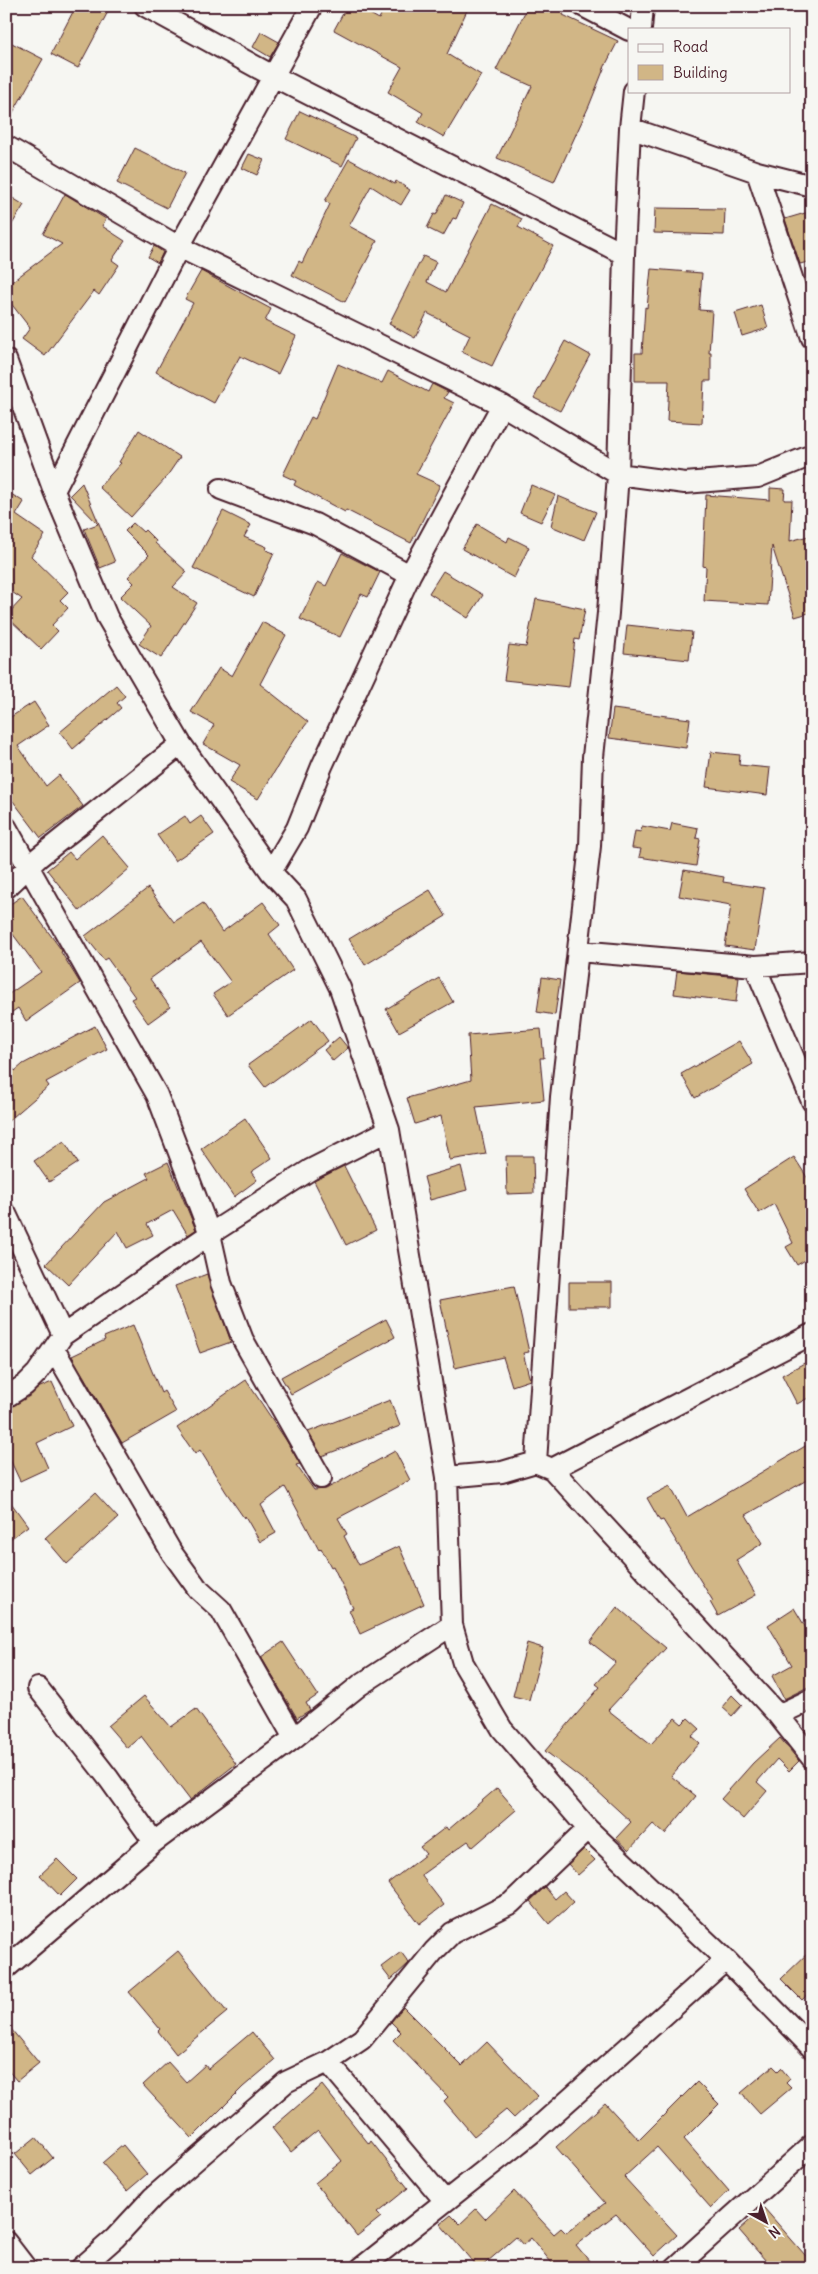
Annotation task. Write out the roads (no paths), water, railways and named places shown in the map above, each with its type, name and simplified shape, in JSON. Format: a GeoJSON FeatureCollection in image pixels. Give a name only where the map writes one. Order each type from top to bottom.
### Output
{"type":"FeatureCollection","features":[{"type":"Feature","properties":{"kind":"street"},"geometry":{"type":"LineString","coordinates":[[145,6],[273,76],[624,254]]}},
{"type":"Feature","properties":{"kind":"street"},"geometry":{"type":"LineString","coordinates":[[54,491],[178,247],[312,6]]}},
{"type":"Feature","properties":{"kind":"street"},"geometry":{"type":"LineString","coordinates":[[583,6],[628,29]]}},
{"type":"Feature","properties":{"kind":"street"},"geometry":{"type":"LineString","coordinates":[[641,28],[643,6]]}},
{"type":"Feature","properties":{"kind":"street"},"geometry":{"type":"LineString","coordinates":[[634,92],[630,128],[624,254],[618,474],[608,613],[593,757],[590,846],[560,1097],[544,1465],[778,1715],[812,1758]]}},
{"type":"Feature","properties":{"kind":"street"},"geometry":{"type":"LineString","coordinates":[[630,128],[757,172],[812,186]]}},
{"type":"Feature","properties":{"kind":"street"},"geometry":{"type":"LineString","coordinates":[[6,146],[178,247],[502,405],[618,474],[685,483],[758,477],[812,455]]}},
{"type":"Feature","properties":{"kind":"street"},"geometry":{"type":"LineString","coordinates":[[757,172],[812,338]]}},
{"type":"Feature","properties":{"kind":"street"},"geometry":{"type":"LineString","coordinates":[[6,360],[54,491],[107,617],[181,744],[271,872],[296,899],[340,988],[389,1130],[447,1477],[452,1625],[463,1663],[502,1729],[588,1829],[726,1960],[812,2048]]}},
{"type":"Feature","properties":{"kind":"street"},"geometry":{"type":"LineString","coordinates":[[271,872],[297,828],[322,766],[410,575],[502,405]]}},
{"type":"Feature","properties":{"kind":"street"},"geometry":{"type":"LineString","coordinates":[[221,489],[314,524],[410,575]]}},
{"type":"Feature","properties":{"kind":"street"},"geometry":{"type":"LineString","coordinates":[[6,888],[181,744]]}},
{"type":"Feature","properties":{"kind":"street"},"geometry":{"type":"LineString","coordinates":[[6,827],[157,1095],[210,1234],[221,1283],[243,1340],[320,1478]]}},
{"type":"Feature","properties":{"kind":"street"},"geometry":{"type":"LineString","coordinates":[[578,951],[755,966],[812,962]]}},
{"type":"Feature","properties":{"kind":"street"},"geometry":{"type":"LineString","coordinates":[[755,966],[812,1101]]}},
{"type":"Feature","properties":{"kind":"street"},"geometry":{"type":"LineString","coordinates":[[6,1397],[25,1385],[38,1373],[59,1342],[210,1234],[310,1170],[389,1130]]}},
{"type":"Feature","properties":{"kind":"street"},"geometry":{"type":"LineString","coordinates":[[6,1214],[59,1342],[172,1553],[198,1589],[221,1610],[294,1738]]}},
{"type":"Feature","properties":{"kind":"street"},"geometry":{"type":"LineString","coordinates":[[447,1477],[502,1472],[544,1465],[812,1334]]}},
{"type":"Feature","properties":{"kind":"street"},"geometry":{"type":"LineString","coordinates":[[6,1968],[154,1842],[294,1738],[360,1685],[452,1625]]}},
{"type":"Feature","properties":{"kind":"street"},"geometry":{"type":"LineString","coordinates":[[38,1688],[109,1779],[154,1842]]}},
{"type":"Feature","properties":{"kind":"street"},"geometry":{"type":"LineString","coordinates":[[778,1715],[812,1699]]}},
{"type":"Feature","properties":{"kind":"street"},"geometry":{"type":"LineString","coordinates":[[81,2268],[115,2238],[152,2198],[286,2082],[328,2062],[362,2038],[434,1951],[452,1934],[511,1902],[588,1829]]}},
{"type":"Feature","properties":{"kind":"street"},"geometry":{"type":"LineString","coordinates":[[361,2268],[533,2132],[726,1960]]}},
{"type":"Feature","properties":{"kind":"street"},"geometry":{"type":"LineString","coordinates":[[328,2062],[445,2201]]}},
{"type":"Feature","properties":{"kind":"street"},"geometry":{"type":"LineString","coordinates":[[675,2268],[812,2145]]}},
{"type":"Feature","properties":{"kind":"street"},"geometry":{"type":"LineString","coordinates":[[6,2242],[26,2268]]}}]}
